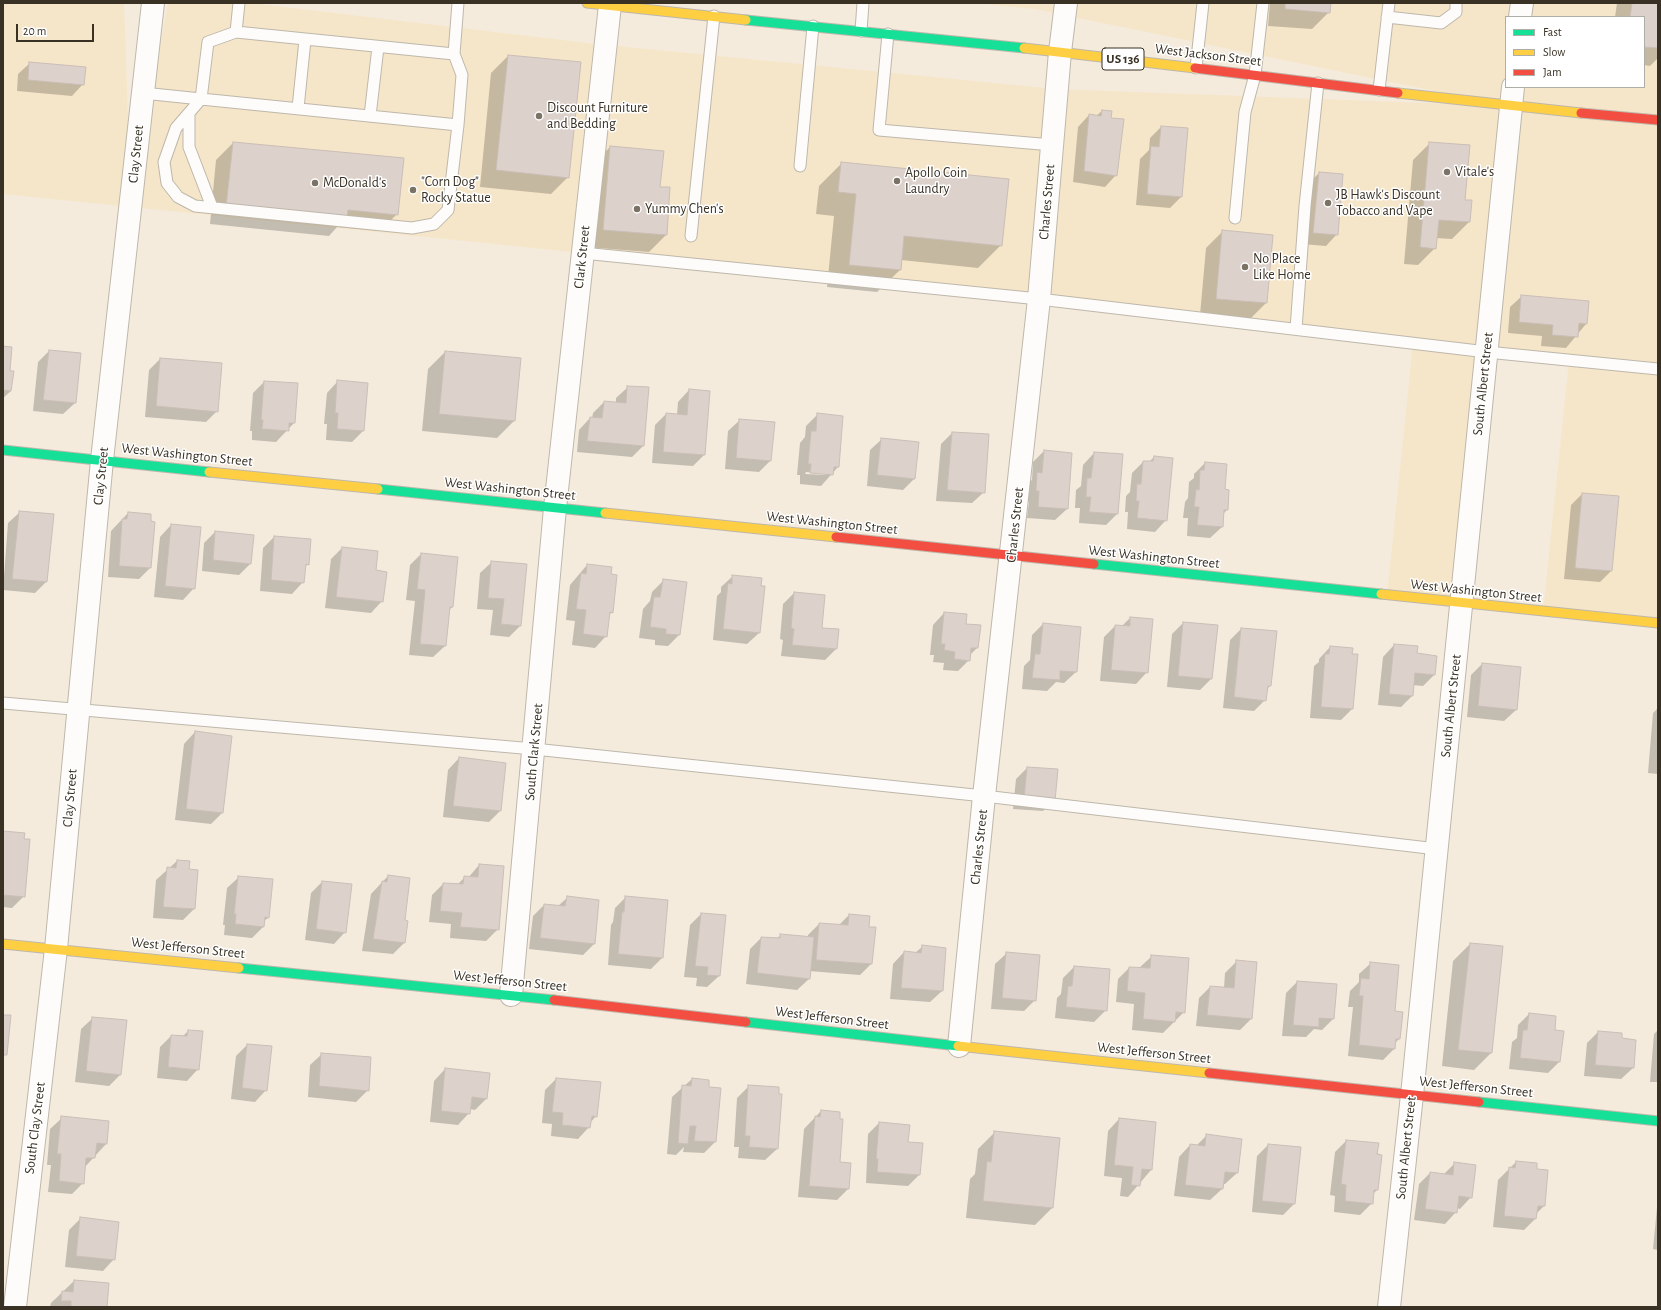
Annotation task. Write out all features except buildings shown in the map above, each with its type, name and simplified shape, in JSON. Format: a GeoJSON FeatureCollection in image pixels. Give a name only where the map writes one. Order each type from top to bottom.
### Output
{"type":"FeatureCollection","features":[{"type":"Feature","properties":{"kind":"street","name":"Clay Street"},"geometry":{"type":"LineString","coordinates":[[56,949],[102,460],[153,3]]}},
{"type":"Feature","properties":{"kind":"street","name":"West Jackson Street"},"geometry":{"type":"LineString","coordinates":[[587,3],[1060,52],[1379,90],[1512,96],[1658,120]]}},
{"type":"Feature","properties":{"kind":"street","name":"Charles Street"},"geometry":{"type":"LineString","coordinates":[[959,1046],[984,796],[1039,299],[1060,52],[1066,3]]}},
{"type":"Feature","properties":{"kind":"street"},"geometry":{"type":"LineString","coordinates":[[1520,16],[1522,3]]}},
{"type":"Feature","properties":{"kind":"street","name":"Clark Street"},"geometry":{"type":"LineString","coordinates":[[555,508],[610,5]]}},
{"type":"Feature","properties":{"kind":"street","name":"South Albert Street"},"geometry":{"type":"LineString","coordinates":[[1389,1307],[1437,849],[1512,96]]}},
{"type":"Feature","properties":{"kind":"street","name":"West Washington Street"},"geometry":{"type":"LineString","coordinates":[[3,450],[1658,624]]}},
{"type":"Feature","properties":{"kind":"street","name":"South Clark Street"},"geometry":{"type":"LineString","coordinates":[[511,995],[555,508]]}},
{"type":"Feature","properties":{"kind":"street","name":"West Jefferson Street"},"geometry":{"type":"LineString","coordinates":[[3,944],[511,995],[959,1046],[1658,1121]]}},
{"type":"Feature","properties":{"kind":"street","name":"South Clay Street"},"geometry":{"type":"LineString","coordinates":[[14,1307],[56,949]]}},
{"type":"Feature","properties":{"kind":"lane"},"geometry":{"type":"LineString","coordinates":[[236,32],[239,3]]}},
{"type":"Feature","properties":{"kind":"lane"},"geometry":{"type":"LineString","coordinates":[[454,54],[236,32],[208,42],[201,99],[176,128],[164,162],[167,183],[178,197],[195,206],[412,228],[434,224],[448,210],[458,125],[462,75],[454,54],[458,3]]}},
{"type":"Feature","properties":{"kind":"lane"},"geometry":{"type":"LineString","coordinates":[[860,31],[863,3]]}},
{"type":"Feature","properties":{"kind":"lane"},"geometry":{"type":"LineString","coordinates":[[1196,68],[1203,3]]}},
{"type":"Feature","properties":{"kind":"lane"},"geometry":{"type":"LineString","coordinates":[[1235,218],[1245,112],[1255,75],[1263,3]]}},
{"type":"Feature","properties":{"kind":"lane"},"geometry":{"type":"LineString","coordinates":[[1379,90],[1389,3]]}},
{"type":"Feature","properties":{"kind":"lane"},"geometry":{"type":"LineString","coordinates":[[1387,17],[1441,23],[1456,12],[1456,3]]}},
{"type":"Feature","properties":{"kind":"lane"},"geometry":{"type":"LineString","coordinates":[[690,236],[714,16]]}},
{"type":"Feature","properties":{"kind":"lane"},"geometry":{"type":"LineString","coordinates":[[800,166],[813,26]]}},
{"type":"Feature","properties":{"kind":"lane"},"geometry":{"type":"LineString","coordinates":[[888,34],[879,130],[1052,145]]}},
{"type":"Feature","properties":{"kind":"lane"},"geometry":{"type":"LineString","coordinates":[[298,108],[305,40]]}},
{"type":"Feature","properties":{"kind":"lane"},"geometry":{"type":"LineString","coordinates":[[370,116],[378,47]]}},
{"type":"Feature","properties":{"kind":"lane"},"geometry":{"type":"LineString","coordinates":[[1296,329],[1305,206],[1318,83]]}},
{"type":"Feature","properties":{"kind":"lane"},"geometry":{"type":"LineString","coordinates":[[143,93],[458,125]]}},
{"type":"Feature","properties":{"kind":"lane"},"geometry":{"type":"LineString","coordinates":[[189,113],[189,148],[212,207]]}},
{"type":"Feature","properties":{"kind":"lane"},"geometry":{"type":"LineString","coordinates":[[583,253],[1039,299],[1487,352],[1658,369]]}},
{"type":"Feature","properties":{"kind":"lane"},"geometry":{"type":"LineString","coordinates":[[3,703],[534,749],[984,796],[1437,849]]}},
{"type":"Feature","properties":{"kind":"shaded area"},"geometry":{"type":"Polygon","coordinates":[[[3,3],[124,3],[131,204],[168,3],[250,3],[596,44],[1056,89],[1508,106],[1034,9],[974,3],[1658,3],[1658,623],[1543,612],[1569,360],[1487,352],[1461,604],[1387,596],[1413,343],[583,253],[3,194],[3,3]]]}},
{"type":"Feature","properties":{"kind":"traffic: fast"},"geometry":{"type":"LineString","coordinates":[[746,20],[1024,48]]}},
{"type":"Feature","properties":{"kind":"traffic: fast"},"geometry":{"type":"LineString","coordinates":[[3,450],[209,472]]}},
{"type":"Feature","properties":{"kind":"traffic: fast"},"geometry":{"type":"LineString","coordinates":[[378,489],[605,513]]}},
{"type":"Feature","properties":{"kind":"traffic: fast"},"geometry":{"type":"LineString","coordinates":[[1094,564],[1381,594]]}},
{"type":"Feature","properties":{"kind":"traffic: fast"},"geometry":{"type":"LineString","coordinates":[[239,968],[554,1000]]}},
{"type":"Feature","properties":{"kind":"traffic: fast"},"geometry":{"type":"LineString","coordinates":[[746,1022],[958,1046]]}},
{"type":"Feature","properties":{"kind":"traffic: fast"},"geometry":{"type":"LineString","coordinates":[[1479,1102],[1658,1121]]}},
{"type":"Feature","properties":{"kind":"traffic: slow"},"geometry":{"type":"LineString","coordinates":[[587,3],[746,20]]}},
{"type":"Feature","properties":{"kind":"traffic: slow"},"geometry":{"type":"LineString","coordinates":[[1024,48],[1195,68]]}},
{"type":"Feature","properties":{"kind":"traffic: slow"},"geometry":{"type":"LineString","coordinates":[[1398,93],[1581,113]]}},
{"type":"Feature","properties":{"kind":"traffic: slow"},"geometry":{"type":"LineString","coordinates":[[209,472],[378,489]]}},
{"type":"Feature","properties":{"kind":"traffic: slow"},"geometry":{"type":"LineString","coordinates":[[605,513],[836,537]]}},
{"type":"Feature","properties":{"kind":"traffic: slow"},"geometry":{"type":"LineString","coordinates":[[1381,594],[1658,623]]}},
{"type":"Feature","properties":{"kind":"traffic: slow"},"geometry":{"type":"LineString","coordinates":[[3,944],[239,968]]}},
{"type":"Feature","properties":{"kind":"traffic: slow"},"geometry":{"type":"LineString","coordinates":[[958,1046],[1209,1073]]}},
{"type":"Feature","properties":{"kind":"traffic: jam"},"geometry":{"type":"LineString","coordinates":[[1195,68],[1398,93]]}},
{"type":"Feature","properties":{"kind":"traffic: jam"},"geometry":{"type":"LineString","coordinates":[[1581,113],[1658,120]]}},
{"type":"Feature","properties":{"kind":"traffic: jam"},"geometry":{"type":"LineString","coordinates":[[836,537],[1094,564]]}},
{"type":"Feature","properties":{"kind":"traffic: jam"},"geometry":{"type":"LineString","coordinates":[[554,1000],[746,1022]]}},
{"type":"Feature","properties":{"kind":"traffic: jam"},"geometry":{"type":"LineString","coordinates":[[1209,1073],[1479,1102]]}},
{"type":"Feature","properties":{"kind":"place","name":"Discount Furniture and Bedding"},"geometry":{"type":"Point","coordinates":[539,116]}},
{"type":"Feature","properties":{"kind":"place","name":"Vitale's"},"geometry":{"type":"Point","coordinates":[1447,172]}},
{"type":"Feature","properties":{"kind":"place","name":"Apollo Coin Laundry"},"geometry":{"type":"Point","coordinates":[897,181]}},
{"type":"Feature","properties":{"kind":"place","name":"McDonald's"},"geometry":{"type":"Point","coordinates":[315,183]}},
{"type":"Feature","properties":{"kind":"place","name":"\"Corn Dog\" Rocky Statue"},"geometry":{"type":"Point","coordinates":[413,190]}},
{"type":"Feature","properties":{"kind":"place","name":"JB Hawk's Discount Tobacco and Vape"},"geometry":{"type":"Point","coordinates":[1328,203]}},
{"type":"Feature","properties":{"kind":"place","name":"Yummy Chen's"},"geometry":{"type":"Point","coordinates":[637,209]}},
{"type":"Feature","properties":{"kind":"place","name":"No Place Like Home"},"geometry":{"type":"Point","coordinates":[1245,267]}}]}
